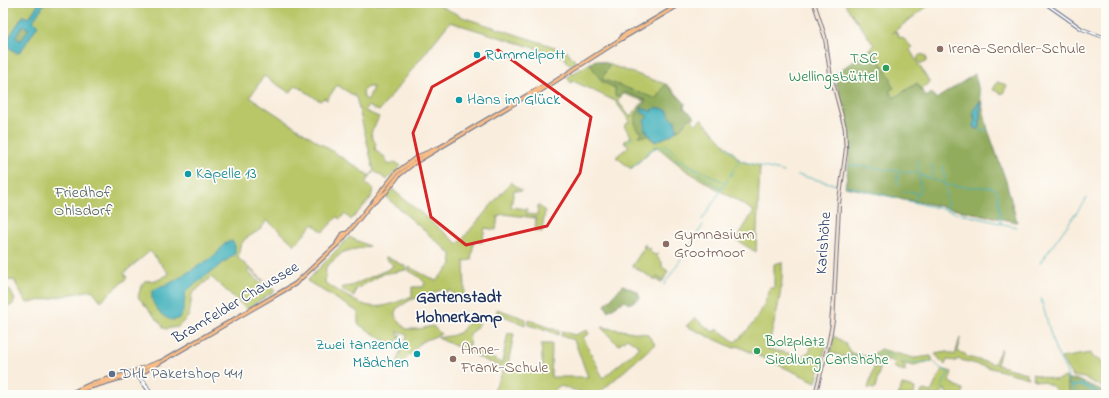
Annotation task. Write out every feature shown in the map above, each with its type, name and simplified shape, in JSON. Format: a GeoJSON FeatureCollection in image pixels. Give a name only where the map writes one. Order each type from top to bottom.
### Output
{"type":"FeatureCollection","features":[{"type":"Feature","properties":{"kind":"main road","name":"Bramfelder Chaussee"},"geometry":{"type":"LineString","coordinates":[[67,395],[137,373],[197,342],[296,284],[337,243],[340,238],[347,233],[373,202],[387,190],[402,172],[418,159],[543,87],[682,3]]}},
{"type":"Feature","properties":{"kind":"main road","name":"Karlshöhe"},"geometry":{"type":"LineString","coordinates":[[814,3],[825,37],[829,69],[845,132],[846,156],[842,186],[829,341],[815,395]]}},
{"type":"Feature","properties":{"kind":"street"},"geometry":{"type":"LineString","coordinates":[[1045,3],[1082,29],[1106,38]]}},
{"type":"Feature","properties":{"kind":"street"},"geometry":{"type":"LineString","coordinates":[[137,373],[152,395]]}},
{"type":"Feature","properties":{"kind":"highlighted area"},"geometry":{"type":"Polygon","coordinates":[[[498,50],[591,117],[580,173],[547,226],[466,245],[431,217],[413,133],[432,87],[498,50]]]}},
{"type":"Feature","properties":{"kind":"green space","name":"Friedhof Ohlsdorf"},"geometry":{"type":"Polygon","coordinates":[[[3,3],[39,3],[29,18],[23,16],[6,42],[7,46],[17,53],[20,51],[35,16],[45,3],[434,3],[465,18],[567,51],[576,62],[570,66],[564,57],[450,22],[379,111],[367,106],[365,111],[379,117],[371,133],[376,143],[376,151],[385,157],[387,163],[390,165],[395,162],[401,166],[387,180],[374,171],[365,183],[373,189],[371,198],[351,220],[345,214],[340,219],[337,217],[323,232],[313,224],[295,245],[267,220],[261,229],[245,239],[240,246],[238,258],[275,291],[247,309],[211,277],[192,294],[189,316],[178,327],[165,329],[138,297],[141,286],[145,281],[158,280],[169,274],[150,251],[124,273],[127,278],[101,301],[92,290],[28,303],[25,301],[14,280],[3,281],[3,3]],[[264,76],[250,97],[370,176],[374,171],[356,97],[337,85],[327,100],[324,98],[320,101],[296,85],[290,93],[264,76]],[[368,87],[363,90],[364,98],[368,100],[373,87],[368,87]],[[249,269],[247,271],[263,286],[265,283],[249,269]]]}},
{"type":"Feature","properties":{"kind":"green space"},"geometry":{"type":"Polygon","coordinates":[[[844,3],[905,3],[907,6],[912,3],[932,3],[892,33],[896,31],[900,38],[902,37],[912,47],[910,50],[930,83],[921,89],[917,83],[894,98],[889,91],[891,80],[871,48],[874,45],[844,3]]]}},
{"type":"Feature","properties":{"kind":"green space"},"geometry":{"type":"Polygon","coordinates":[[[23,25],[29,30],[21,41],[15,37],[23,25]]]}},
{"type":"Feature","properties":{"kind":"green space"},"geometry":{"type":"Polygon","coordinates":[[[871,48],[892,80],[890,82],[894,88],[889,91],[894,98],[917,83],[926,97],[932,93],[936,99],[975,74],[988,130],[1006,181],[1017,222],[845,187],[848,170],[849,142],[845,117],[834,75],[871,48]],[[980,101],[973,111],[975,121],[974,127],[978,130],[980,127],[980,101]]]}},
{"type":"Feature","properties":{"kind":"green space"},"geometry":{"type":"Polygon","coordinates":[[[922,54],[927,59],[922,64],[917,59],[922,54]]]}},
{"type":"Feature","properties":{"kind":"green space"},"geometry":{"type":"Polygon","coordinates":[[[596,60],[668,85],[685,103],[684,108],[695,117],[692,120],[696,124],[701,119],[741,161],[760,166],[756,252],[736,240],[754,211],[687,171],[656,146],[631,169],[616,157],[629,146],[624,142],[631,136],[624,126],[630,121],[615,101],[573,81],[571,83],[567,77],[596,60]],[[624,94],[617,100],[630,117],[644,101],[624,94]],[[652,109],[644,128],[662,138],[671,135],[652,109]]]}},
{"type":"Feature","properties":{"kind":"green space"},"geometry":{"type":"Polygon","coordinates":[[[596,60],[610,64],[602,79],[657,99],[665,84],[685,103],[684,108],[693,115],[680,129],[677,130],[668,116],[652,109],[648,117],[645,131],[649,133],[655,142],[648,136],[639,136],[642,131],[638,131],[635,118],[636,114],[646,100],[624,92],[619,96],[615,96],[615,88],[602,82],[590,64],[596,60]]]}},
{"type":"Feature","properties":{"kind":"green space"},"geometry":{"type":"Polygon","coordinates":[[[997,82],[1007,85],[1003,94],[993,90],[997,82]]]}},
{"type":"Feature","properties":{"kind":"green space"},"geometry":{"type":"Polygon","coordinates":[[[511,182],[522,191],[514,190],[511,207],[527,209],[526,214],[537,215],[538,205],[545,211],[542,232],[535,231],[536,218],[503,214],[498,216],[496,230],[485,228],[482,242],[474,241],[471,260],[464,261],[465,292],[463,295],[457,297],[449,290],[444,293],[441,290],[410,300],[396,309],[396,318],[406,329],[418,329],[433,326],[441,334],[421,342],[400,366],[396,363],[407,335],[398,331],[398,334],[401,335],[393,346],[358,324],[358,312],[307,281],[349,237],[369,246],[343,252],[326,267],[325,283],[348,297],[366,305],[385,306],[412,296],[412,287],[423,287],[425,283],[418,276],[409,271],[409,267],[436,281],[452,264],[451,254],[386,197],[392,189],[458,244],[511,182]]]}},
{"type":"Feature","properties":{"kind":"green space"},"geometry":{"type":"Polygon","coordinates":[[[643,245],[646,245],[645,247],[648,249],[650,248],[649,251],[655,255],[658,254],[657,257],[662,262],[662,267],[668,271],[663,281],[656,277],[662,282],[661,283],[632,266],[644,248],[643,245]]]}},
{"type":"Feature","properties":{"kind":"green space"},"geometry":{"type":"Polygon","coordinates":[[[387,257],[406,267],[406,270],[383,274],[356,289],[354,297],[342,289],[343,287],[351,286],[391,268],[393,265],[385,258],[387,257]]]}},
{"type":"Feature","properties":{"kind":"green space"},"geometry":{"type":"Polygon","coordinates":[[[782,262],[782,285],[768,349],[802,356],[810,351],[811,343],[827,343],[816,382],[737,346],[734,348],[686,326],[695,318],[713,332],[717,329],[735,342],[757,318],[765,304],[770,288],[774,288],[774,264],[782,262]]]}},
{"type":"Feature","properties":{"kind":"green space"},"geometry":{"type":"Polygon","coordinates":[[[623,285],[638,292],[640,298],[629,304],[624,301],[608,311],[605,305],[623,285]]]}},
{"type":"Feature","properties":{"kind":"green space"},"geometry":{"type":"Polygon","coordinates":[[[6,288],[10,290],[15,300],[12,305],[8,306],[3,303],[3,289],[6,288]]]}},
{"type":"Feature","properties":{"kind":"green space"},"geometry":{"type":"Polygon","coordinates":[[[497,309],[526,319],[525,325],[497,313],[497,309]]]}},
{"type":"Feature","properties":{"kind":"green space"},"geometry":{"type":"Polygon","coordinates":[[[471,316],[480,323],[470,334],[469,347],[502,363],[508,333],[514,334],[508,364],[509,366],[543,373],[541,344],[552,344],[551,377],[588,377],[574,340],[561,336],[562,331],[575,335],[587,330],[589,334],[583,337],[603,378],[640,347],[627,338],[618,345],[601,327],[647,334],[655,344],[597,395],[587,394],[559,386],[550,395],[492,395],[504,369],[438,338],[455,335],[462,331],[471,316]]]}},
{"type":"Feature","properties":{"kind":"green space"},"geometry":{"type":"Polygon","coordinates":[[[529,320],[559,331],[558,335],[547,330],[528,325],[529,320]]]}},
{"type":"Feature","properties":{"kind":"green space"},"geometry":{"type":"Polygon","coordinates":[[[834,336],[844,342],[851,353],[869,357],[880,349],[914,358],[931,356],[933,361],[914,366],[901,363],[905,366],[905,371],[895,368],[894,365],[896,362],[878,357],[875,365],[830,353],[834,336]]]}},
{"type":"Feature","properties":{"kind":"green space"},"geometry":{"type":"Polygon","coordinates":[[[960,338],[958,352],[965,354],[967,357],[994,364],[1001,349],[997,365],[1026,373],[1029,378],[957,359],[956,361],[947,360],[945,365],[935,354],[947,352],[955,355],[960,338]]]}},
{"type":"Feature","properties":{"kind":"green space"},"geometry":{"type":"Polygon","coordinates":[[[1090,353],[1091,356],[1106,364],[1106,389],[1084,378],[1072,376],[1061,358],[1090,353]]]}},
{"type":"Feature","properties":{"kind":"green space"},"geometry":{"type":"Polygon","coordinates":[[[874,367],[880,368],[875,389],[868,388],[874,367]]]}},
{"type":"Feature","properties":{"kind":"green space"},"geometry":{"type":"Polygon","coordinates":[[[942,369],[952,372],[949,382],[963,389],[963,395],[947,395],[945,389],[940,395],[919,395],[923,390],[931,392],[942,369]]]}},
{"type":"Feature","properties":{"kind":"green space"},"geometry":{"type":"Polygon","coordinates":[[[1032,374],[1055,380],[1066,377],[1070,395],[1058,395],[1057,391],[1052,386],[1034,380],[1032,374]]]}},
{"type":"Feature","properties":{"kind":"green space"},"geometry":{"type":"Polygon","coordinates":[[[1075,379],[1104,391],[1106,395],[1070,395],[1067,380],[1075,379]]]}},
{"type":"Feature","properties":{"kind":"green space"},"geometry":{"type":"Polygon","coordinates":[[[902,385],[915,388],[914,395],[898,395],[902,385]]]}},
{"type":"Feature","properties":{"kind":"water"},"geometry":{"type":"Polygon","coordinates":[[[39,3],[45,3],[33,21],[38,25],[21,51],[17,53],[7,46],[6,42],[23,16],[29,18],[39,3]],[[23,25],[15,37],[21,41],[29,29],[23,25]]]}},
{"type":"Feature","properties":{"kind":"water"},"geometry":{"type":"Polygon","coordinates":[[[980,101],[980,127],[976,129],[974,127],[975,120],[973,111],[980,101]]]}},
{"type":"Feature","properties":{"kind":"water"},"geometry":{"type":"Polygon","coordinates":[[[642,107],[651,112],[655,108],[661,108],[668,111],[669,116],[675,121],[677,130],[671,135],[655,142],[644,128],[646,125],[644,121],[648,116],[641,112],[642,107]]]}},
{"type":"Feature","properties":{"kind":"water"},"geometry":{"type":"Polygon","coordinates":[[[232,241],[235,245],[235,254],[186,291],[184,308],[181,316],[174,320],[161,314],[152,300],[153,291],[171,283],[209,259],[226,243],[232,241]]]}},
{"type":"Feature","properties":{"kind":"waterway"},"geometry":{"type":"LineString","coordinates":[[980,128],[982,131],[987,130]]}},
{"type":"Feature","properties":{"kind":"waterway"},"geometry":{"type":"LineString","coordinates":[[627,142],[633,137]]}},
{"type":"Feature","properties":{"kind":"waterway"},"geometry":{"type":"LineString","coordinates":[[665,144],[686,163],[723,182]]}},
{"type":"Feature","properties":{"kind":"waterway"},"geometry":{"type":"LineString","coordinates":[[631,168],[651,150],[660,146],[680,162],[721,188]]}},
{"type":"Feature","properties":{"kind":"waterway"},"geometry":{"type":"LineString","coordinates":[[726,146],[740,161]]}},
{"type":"Feature","properties":{"kind":"waterway"},"geometry":{"type":"LineString","coordinates":[[917,160],[919,173]]}},
{"type":"Feature","properties":{"kind":"waterway"},"geometry":{"type":"LineString","coordinates":[[736,166],[740,161],[784,172]]}},
{"type":"Feature","properties":{"kind":"waterway"},"geometry":{"type":"LineString","coordinates":[[932,164],[933,177]]}},
{"type":"Feature","properties":{"kind":"waterway"},"geometry":{"type":"LineString","coordinates":[[849,165],[874,168]]}},
{"type":"Feature","properties":{"kind":"waterway"},"geometry":{"type":"LineString","coordinates":[[943,166],[945,181]]}},
{"type":"Feature","properties":{"kind":"waterway"},"geometry":{"type":"LineString","coordinates":[[875,168],[915,173]]}},
{"type":"Feature","properties":{"kind":"waterway"},"geometry":{"type":"LineString","coordinates":[[730,176],[734,169]]}},
{"type":"Feature","properties":{"kind":"waterway"},"geometry":{"type":"LineString","coordinates":[[897,174],[898,186]]}},
{"type":"Feature","properties":{"kind":"waterway"},"geometry":{"type":"LineString","coordinates":[[917,174],[943,183]]}},
{"type":"Feature","properties":{"kind":"waterway"},"geometry":{"type":"LineString","coordinates":[[798,175],[837,185]]}},
{"type":"Feature","properties":{"kind":"waterway"},"geometry":{"type":"LineString","coordinates":[[919,176],[921,190],[919,193]]}},
{"type":"Feature","properties":{"kind":"waterway"},"geometry":{"type":"LineString","coordinates":[[702,220],[728,179]]}},
{"type":"Feature","properties":{"kind":"waterway"},"geometry":{"type":"LineString","coordinates":[[945,183],[946,188]]}},
{"type":"Feature","properties":{"kind":"waterway"},"geometry":{"type":"LineString","coordinates":[[945,184],[972,187]]}},
{"type":"Feature","properties":{"kind":"waterway"},"geometry":{"type":"LineString","coordinates":[[846,186],[1016,227]]}},
{"type":"Feature","properties":{"kind":"waterway"},"geometry":{"type":"LineString","coordinates":[[973,187],[992,187],[997,191],[1001,224]]}},
{"type":"Feature","properties":{"kind":"waterway"},"geometry":{"type":"LineString","coordinates":[[903,190],[905,192],[914,192],[918,194]]}},
{"type":"Feature","properties":{"kind":"waterway"},"geometry":{"type":"LineString","coordinates":[[946,190],[947,199]]}},
{"type":"Feature","properties":{"kind":"waterway"},"geometry":{"type":"LineString","coordinates":[[913,203],[918,194]]}},
{"type":"Feature","properties":{"kind":"waterway"},"geometry":{"type":"LineString","coordinates":[[1040,263],[1087,198]]}},
{"type":"Feature","properties":{"kind":"waterway"},"geometry":{"type":"LineString","coordinates":[[947,200],[948,211]]}},
{"type":"Feature","properties":{"kind":"waterway"},"geometry":{"type":"LineString","coordinates":[[664,285],[703,225]]}},
{"type":"Feature","properties":{"kind":"waterway"},"geometry":{"type":"LineString","coordinates":[[1041,299],[1055,349],[1067,373],[1068,382],[1074,389],[1074,395]]}},
{"type":"Feature","properties":{"kind":"waterway"},"geometry":{"type":"LineString","coordinates":[[880,353],[906,361],[915,362]]}},
{"type":"Feature","properties":{"kind":"waterway"},"geometry":{"type":"LineString","coordinates":[[850,356],[871,361],[879,354]]}},
{"type":"Feature","properties":{"kind":"waterway"},"geometry":{"type":"LineString","coordinates":[[916,363],[933,361],[940,368],[947,371],[948,374],[942,386],[943,389]]}},
{"type":"Feature","properties":{"kind":"waterway"},"geometry":{"type":"LineString","coordinates":[[1072,386],[1083,385],[1102,395]]}},
{"type":"Feature","properties":{"kind":"place","name":"Irena-Sendler-Schule"},"geometry":{"type":"Point","coordinates":[940,49]}},
{"type":"Feature","properties":{"kind":"place","name":"Rummelpott"},"geometry":{"type":"Point","coordinates":[477,55]}},
{"type":"Feature","properties":{"kind":"place","name":"TSC Wellingsbüttel"},"geometry":{"type":"Point","coordinates":[886,68]}},
{"type":"Feature","properties":{"kind":"place","name":"Hans im Glück"},"geometry":{"type":"Point","coordinates":[459,100]}},
{"type":"Feature","properties":{"kind":"place","name":"Kapelle 13"},"geometry":{"type":"Point","coordinates":[188,174]}},
{"type":"Feature","properties":{"kind":"place","name":"Gymnasium Grootmoor"},"geometry":{"type":"Point","coordinates":[666,244]}},
{"type":"Feature","properties":{"kind":"place","name":"Bolzplatz Siedlung Carlshöhe"},"geometry":{"type":"Point","coordinates":[757,351]}},
{"type":"Feature","properties":{"kind":"place","name":"Zwei tanzende Mädchen"},"geometry":{"type":"Point","coordinates":[417,354]}},
{"type":"Feature","properties":{"kind":"place","name":"Anne- Frank-Schule"},"geometry":{"type":"Point","coordinates":[453,359]}},
{"type":"Feature","properties":{"kind":"place","name":"DHL Paketshop 441"},"geometry":{"type":"Point","coordinates":[112,374]}},
{"type":"Feature","properties":{"kind":"district","name":"Gartenstadt Hohnerkamp"},"geometry":{"type":"Point","coordinates":[459,307]}}]}
